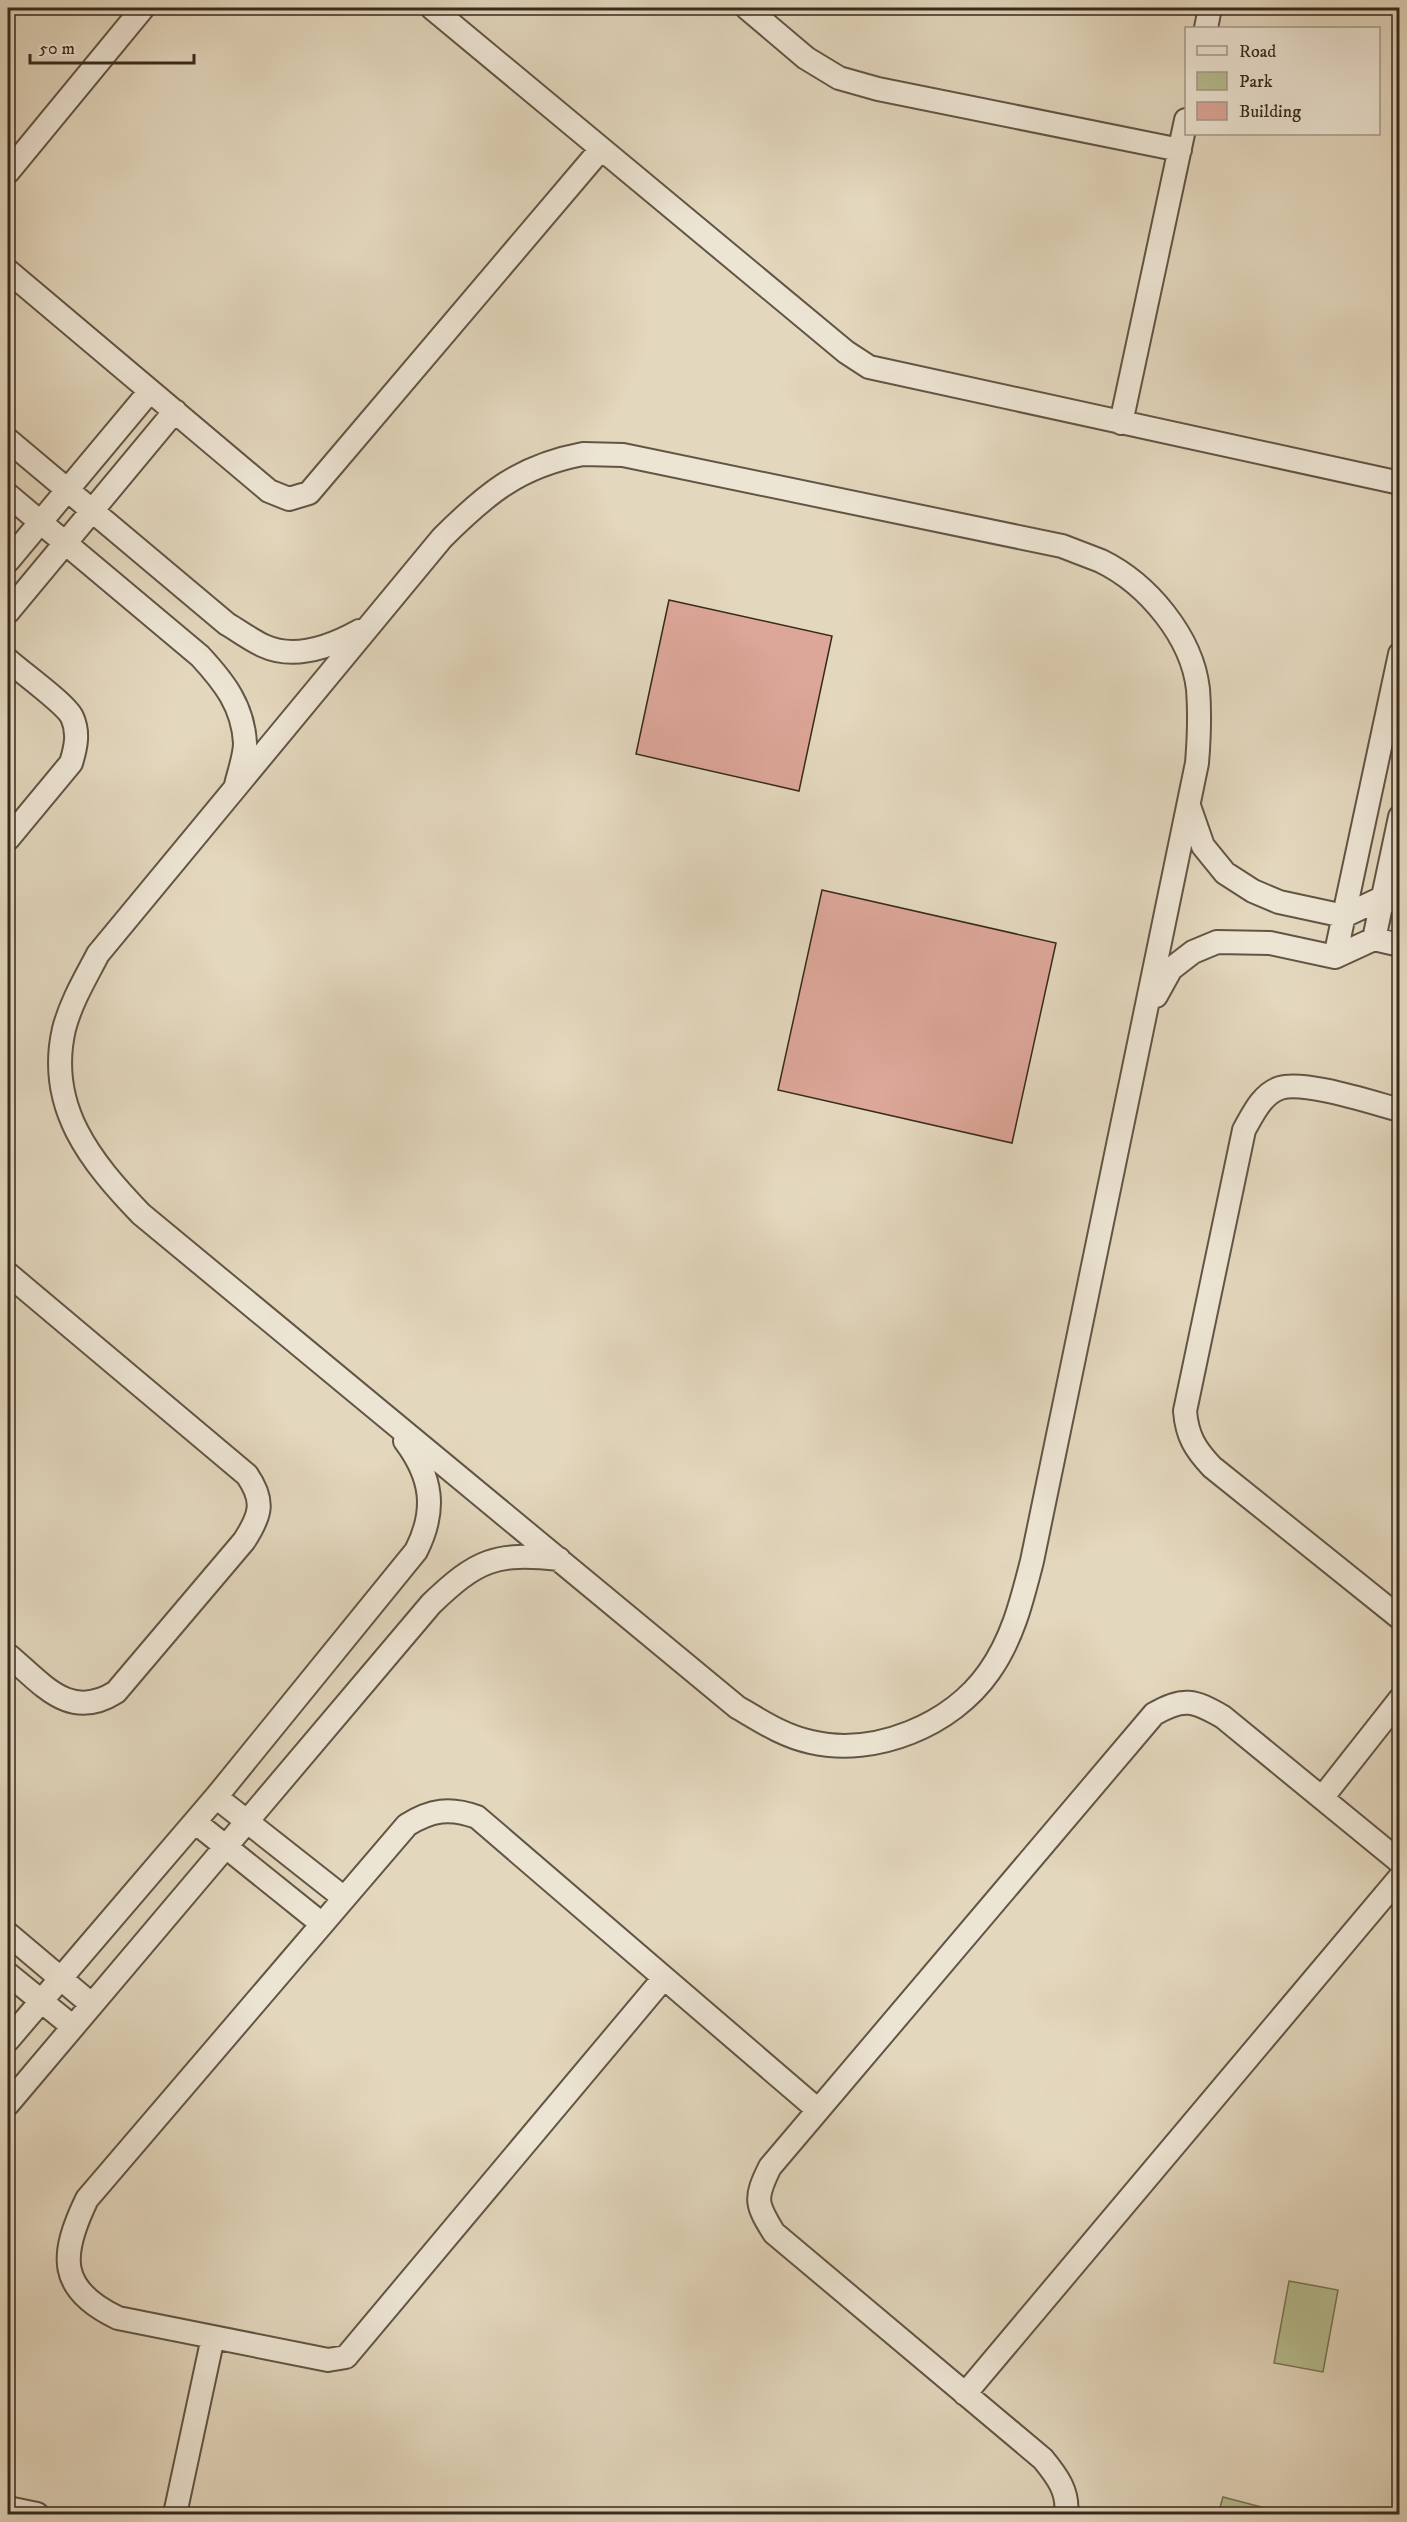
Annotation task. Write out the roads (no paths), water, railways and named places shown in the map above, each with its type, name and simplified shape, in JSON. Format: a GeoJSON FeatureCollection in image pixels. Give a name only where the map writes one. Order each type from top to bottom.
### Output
{"type":"FeatureCollection","features":[{"type":"Feature","properties":{"kind":"street"},"geometry":{"type":"LineString","coordinates":[[8,172],[143,8]]}},
{"type":"Feature","properties":{"kind":"street"},"geometry":{"type":"LineString","coordinates":[[432,8],[846,352],[869,367],[1400,483]]}},
{"type":"Feature","properties":{"kind":"street"},"geometry":{"type":"LineString","coordinates":[[747,8],[807,57],[839,78],[878,90],[1180,150]]}},
{"type":"Feature","properties":{"kind":"street"},"geometry":{"type":"LineString","coordinates":[[1206,27],[1210,8]]}},
{"type":"Feature","properties":{"kind":"street"},"geometry":{"type":"LineString","coordinates":[[1121,423],[1185,125]]}},
{"type":"Feature","properties":{"kind":"street"},"geometry":{"type":"LineString","coordinates":[[8,271],[269,491],[289,499],[309,494],[602,149]]}},
{"type":"Feature","properties":{"kind":"street"},"geometry":{"type":"LineString","coordinates":[[8,561],[150,390]]}},
{"type":"Feature","properties":{"kind":"street"},"geometry":{"type":"LineString","coordinates":[[8,612],[175,411]]}},
{"type":"Feature","properties":{"kind":"street"},"geometry":{"type":"LineString","coordinates":[[8,440],[227,624],[265,647],[314,650],[333,645],[369,626]]}},
{"type":"Feature","properties":{"kind":"street"},"geometry":{"type":"LineString","coordinates":[[583,454],[623,455],[1062,546],[1102,562],[1129,579],[1179,633],[1192,669],[1198,697],[1197,763],[1032,1561],[1017,1620],[989,1672],[960,1703],[929,1723],[892,1739],[853,1745],[813,1743],[779,1732],[736,1707],[141,1214],[100,1169],[83,1144],[65,1105],[61,1072],[64,1030],[81,986],[98,954],[369,626],[442,538],[475,505],[502,484],[526,470],[553,460],[583,454]]}},
{"type":"Feature","properties":{"kind":"street"},"geometry":{"type":"LineString","coordinates":[[8,495],[200,656],[226,684],[239,711],[245,744],[235,788]]}},
{"type":"Feature","properties":{"kind":"street"},"geometry":{"type":"LineString","coordinates":[[1335,957],[1400,654]]}},
{"type":"Feature","properties":{"kind":"street"},"geometry":{"type":"LineString","coordinates":[[8,660],[71,714],[76,731],[76,749],[71,763],[8,839]]}},
{"type":"Feature","properties":{"kind":"street"},"geometry":{"type":"LineString","coordinates":[[1189,804],[1203,846],[1225,873],[1253,891],[1279,902],[1344,916],[1391,901]]}},
{"type":"Feature","properties":{"kind":"street"},"geometry":{"type":"LineString","coordinates":[[1374,939],[1391,901],[1400,817]]}},
{"type":"Feature","properties":{"kind":"street"},"geometry":{"type":"LineString","coordinates":[[1144,1019],[1171,969],[1193,952],[1217,942],[1270,943],[1335,957],[1374,939],[1400,945]]}},
{"type":"Feature","properties":{"kind":"street"},"geometry":{"type":"LineString","coordinates":[[1400,1110],[1299,1085],[1280,1088],[1269,1094],[1256,1107],[1244,1130],[1185,1411],[1186,1432],[1197,1452],[1212,1467],[1400,1618]]}},
{"type":"Feature","properties":{"kind":"street"},"geometry":{"type":"LineString","coordinates":[[8,1274],[247,1475],[257,1489],[260,1507],[256,1523],[244,1541],[116,1692],[103,1700],[85,1704],[62,1700],[8,1654]]}},
{"type":"Feature","properties":{"kind":"street"},"geometry":{"type":"LineString","coordinates":[[8,2040],[216,1797],[395,1579],[424,1534],[430,1515],[427,1486],[422,1469],[419,1460],[386,1416]]}},
{"type":"Feature","properties":{"kind":"street"},"geometry":{"type":"LineString","coordinates":[[8,2104],[431,1604],[457,1579],[480,1565],[521,1555],[559,1559]]}},
{"type":"Feature","properties":{"kind":"street"},"geometry":{"type":"LineString","coordinates":[[1322,1798],[1400,1699]]}},
{"type":"Feature","properties":{"kind":"street"},"geometry":{"type":"LineString","coordinates":[[1066,2514],[1065,2492],[1057,2475],[1043,2459],[774,2233],[759,2208],[761,2186],[770,2167],[1154,1714],[1172,1704],[1186,1702],[1203,1705],[1223,1717],[1400,1862]]}},
{"type":"Feature","properties":{"kind":"street"},"geometry":{"type":"LineString","coordinates":[[216,1797],[344,1898]]}},
{"type":"Feature","properties":{"kind":"street"},"geometry":{"type":"LineString","coordinates":[[663,1979],[346,2357],[328,2360],[118,2319],[95,2308],[76,2289],[68,2273],[77,2220],[87,2199],[407,1825],[424,1814],[442,1810],[460,1811],[477,1817],[818,2110]]}},
{"type":"Feature","properties":{"kind":"street"},"geometry":{"type":"LineString","coordinates":[[195,1822],[322,1924]]}},
{"type":"Feature","properties":{"kind":"street"},"geometry":{"type":"LineString","coordinates":[[965,2394],[1400,1877]]}},
{"type":"Feature","properties":{"kind":"street"},"geometry":{"type":"LineString","coordinates":[[8,1934],[91,2004]]}},
{"type":"Feature","properties":{"kind":"street"},"geometry":{"type":"LineString","coordinates":[[8,1974],[72,2026]]}},
{"type":"Feature","properties":{"kind":"street"},"geometry":{"type":"LineString","coordinates":[[175,2514],[213,2337]]}},
{"type":"Feature","properties":{"kind":"street"},"geometry":{"type":"LineString","coordinates":[[8,2508],[37,2514]]}}]}
